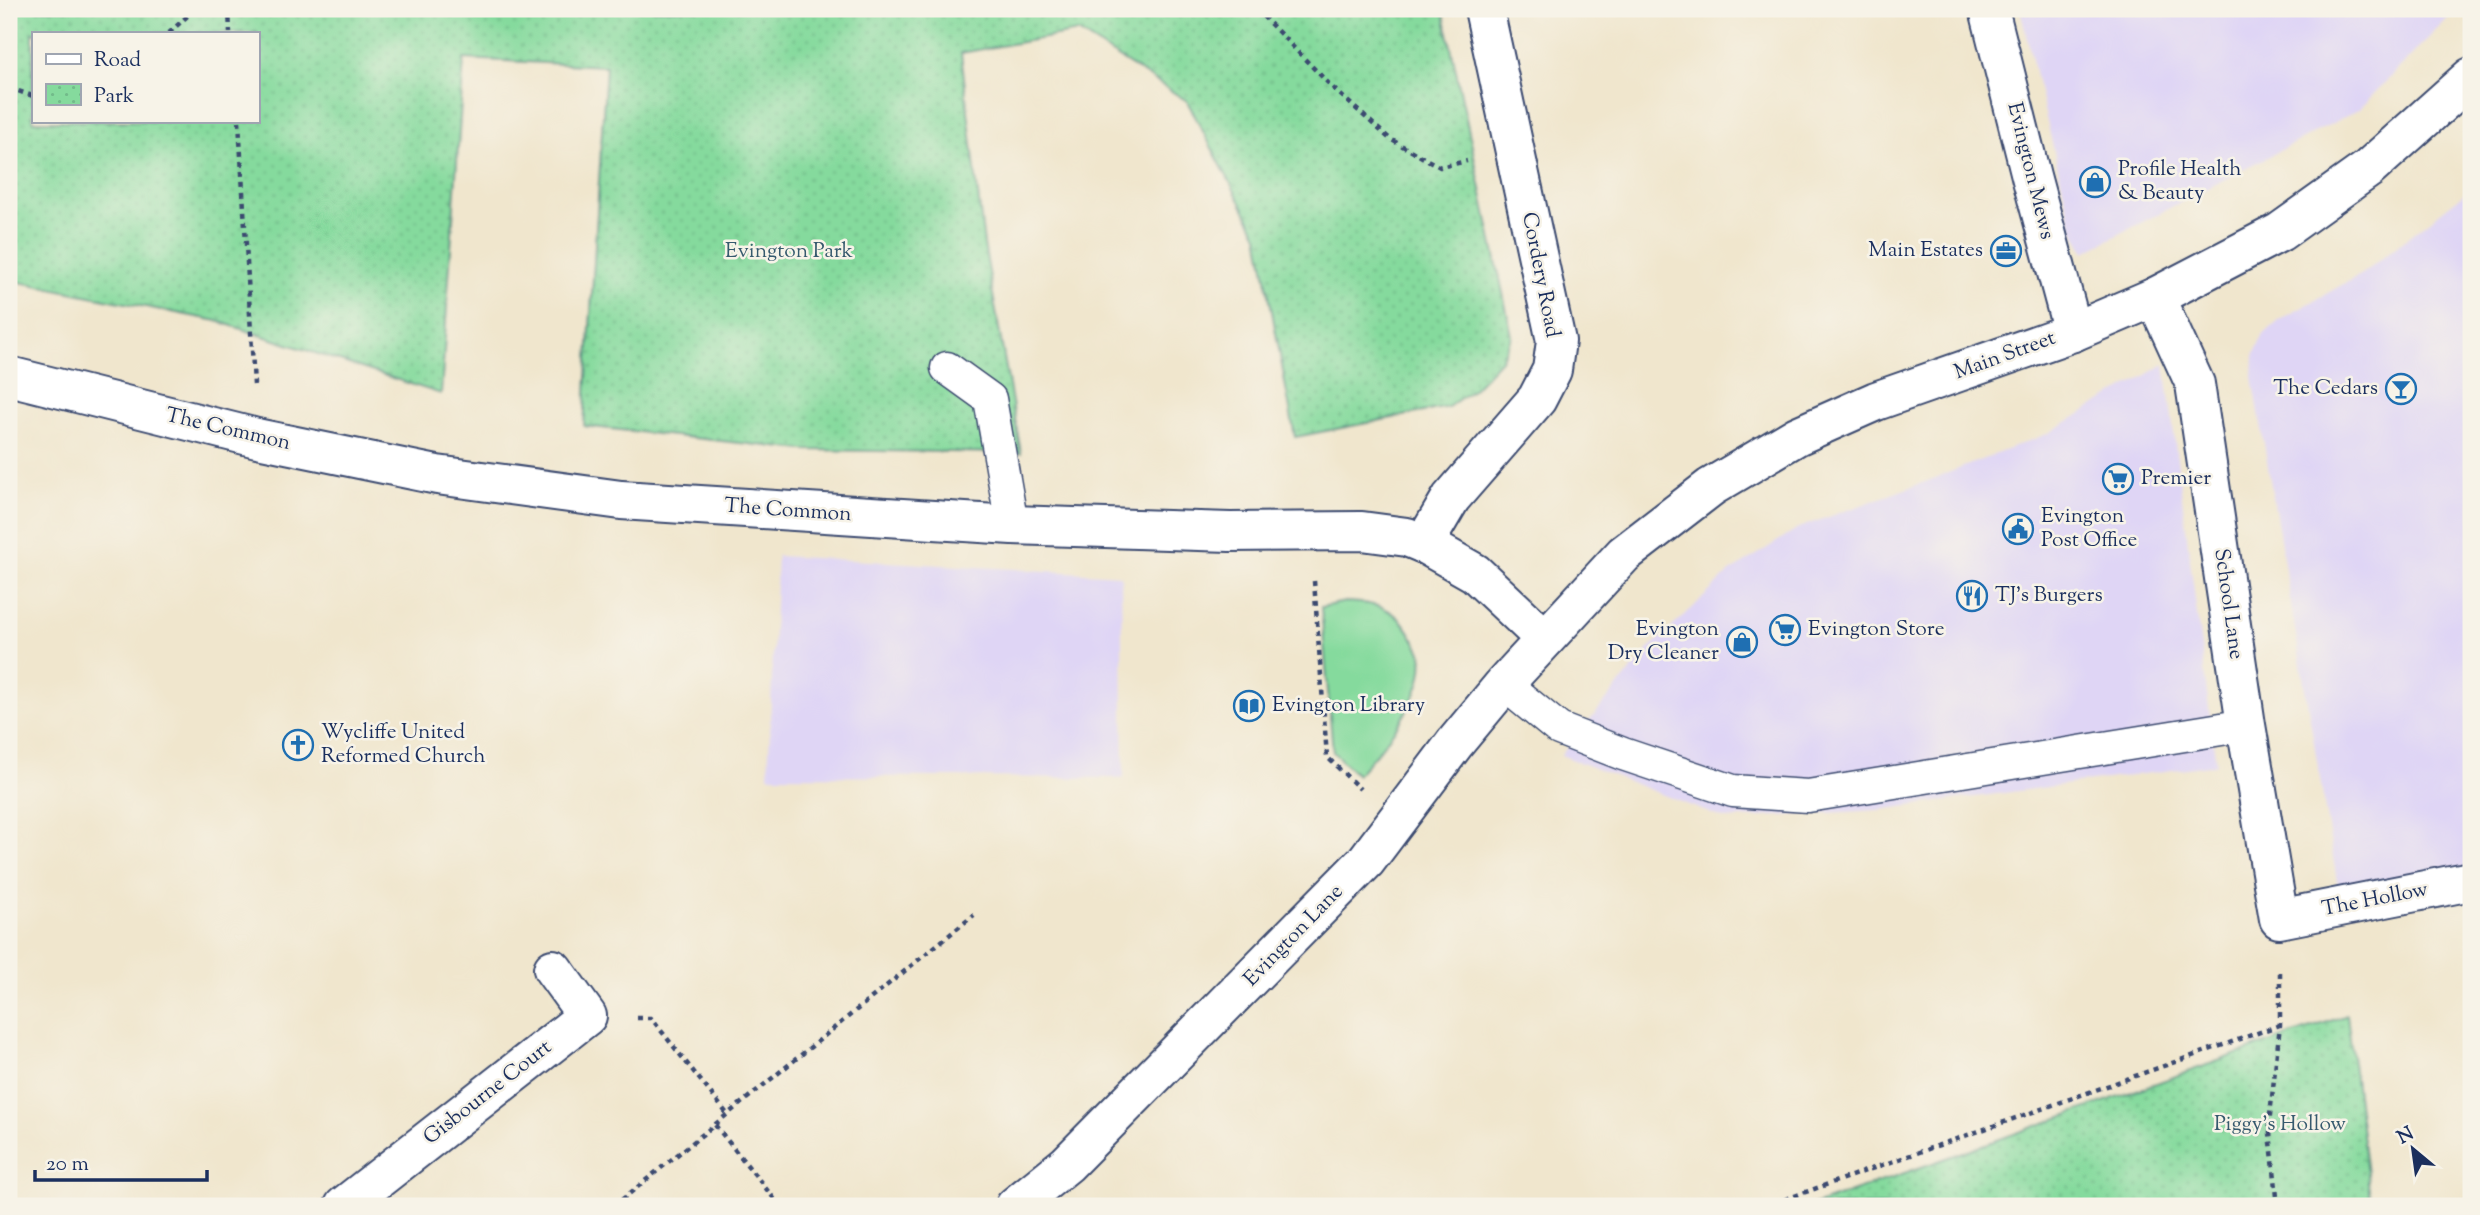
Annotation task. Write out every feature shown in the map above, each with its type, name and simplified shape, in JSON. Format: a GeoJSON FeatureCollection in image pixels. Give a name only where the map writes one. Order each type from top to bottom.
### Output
{"type":"FeatureCollection","features":[{"type":"Feature","properties":{"kind":"street","name":"Cordery Road"},"geometry":{"type":"LineString","coordinates":[[1424,544],[1451,498],[1537,399],[1552,370],[1556,341],[1484,9]]}},
{"type":"Feature","properties":{"kind":"street","name":"Evington Mews"},"geometry":{"type":"LineString","coordinates":[[1989,9],[2073,332]]}},
{"type":"Feature","properties":{"kind":"street","name":"Main Street"},"geometry":{"type":"LineString","coordinates":[[1545,639],[1624,554],[1712,487],[1797,436],[1876,401],[2073,332],[2155,297],[2280,232],[2368,169],[2471,77]]}},
{"type":"Feature","properties":{"kind":"street","name":"School Lane"},"geometry":{"type":"LineString","coordinates":[[2155,297],[2195,384],[2246,725],[2279,919]]}},
{"type":"Feature","properties":{"kind":"street","name":"The Common"},"geometry":{"type":"LineString","coordinates":[[9,376],[257,438],[437,475],[621,500],[1012,525],[1162,531],[1362,531],[1407,537],[1475,573],[1545,639]]}},
{"type":"Feature","properties":{"kind":"street","name":"Evington Lane"},"geometry":{"type":"LineString","coordinates":[[1015,1206],[1068,1164],[1366,861],[1455,743],[1545,639]]}},
{"type":"Feature","properties":{"kind":"street","name":"The Hollow"},"geometry":{"type":"LineString","coordinates":[[2279,919],[2471,881]]}},
{"type":"Feature","properties":{"kind":"street"},"geometry":{"type":"LineString","coordinates":[[553,970],[587,1016]]}},
{"type":"Feature","properties":{"kind":"street","name":"Gisbourne Court"},"geometry":{"type":"LineString","coordinates":[[344,1206],[587,1016]]}},
{"type":"Feature","properties":{"kind":"lane"},"geometry":{"type":"LineString","coordinates":[[947,368],[990,399],[1012,525]]}},
{"type":"Feature","properties":{"kind":"lane"},"geometry":{"type":"LineString","coordinates":[[1504,684],[1559,729],[1623,754],[1733,791],[1808,796],[2246,725]]}},
{"type":"Feature","properties":{"kind":"path"},"geometry":{"type":"LineString","coordinates":[[170,32],[195,9]]}},
{"type":"Feature","properties":{"kind":"path"},"geometry":{"type":"LineString","coordinates":[[229,9],[230,32]]}},
{"type":"Feature","properties":{"kind":"path"},"geometry":{"type":"LineString","coordinates":[[1256,9],[1334,89],[1390,139],[1440,167],[1515,152]]}},
{"type":"Feature","properties":{"kind":"path"},"geometry":{"type":"LineString","coordinates":[[9,88],[32,96]]}},
{"type":"Feature","properties":{"kind":"path"},"geometry":{"type":"LineString","coordinates":[[239,122],[257,438]]}},
{"type":"Feature","properties":{"kind":"path"},"geometry":{"type":"LineString","coordinates":[[1310,531],[1327,757],[1396,824]]}},
{"type":"Feature","properties":{"kind":"path"},"geometry":{"type":"LineString","coordinates":[[614,1206],[974,915]]}},
{"type":"Feature","properties":{"kind":"path"},"geometry":{"type":"LineString","coordinates":[[2278,1206],[2269,1124],[2280,1025],[2279,919]]}},
{"type":"Feature","properties":{"kind":"path"},"geometry":{"type":"LineString","coordinates":[[587,1016],[651,1018],[728,1115]]}},
{"type":"Feature","properties":{"kind":"path"},"geometry":{"type":"LineString","coordinates":[[1766,1206],[2280,1025]]}},
{"type":"Feature","properties":{"kind":"path"},"geometry":{"type":"LineString","coordinates":[[715,1125],[780,1206]]}},
{"type":"Feature","properties":{"kind":"shaded area"},"geometry":{"type":"Polygon","coordinates":[[[2020,9],[2457,9],[2358,110],[2085,252],[2072,226],[2020,9]]]}},
{"type":"Feature","properties":{"kind":"shaded area"},"geometry":{"type":"Polygon","coordinates":[[[2471,188],[2471,868],[2339,893],[2253,377],[2254,356],[2262,336],[2280,320],[2363,273],[2471,188]]]}},
{"type":"Feature","properties":{"kind":"shaded area"},"geometry":{"type":"Polygon","coordinates":[[[2165,364],[2216,764],[1879,810],[1725,819],[1561,755],[1649,649],[1729,573],[1798,528],[2047,434],[2165,364]]]}},
{"type":"Feature","properties":{"kind":"shaded area"},"geometry":{"type":"Polygon","coordinates":[[[777,556],[1121,575],[1124,778],[768,776],[777,556]]]}},
{"type":"Feature","properties":{"kind":"green space","name":"Evington Park"},"geometry":{"type":"Polygon","coordinates":[[[9,9],[1443,9],[1512,336],[1501,360],[1473,389],[1448,407],[1295,437],[1258,235],[1187,101],[1078,32],[961,53],[984,244],[1021,453],[803,450],[584,426],[606,66],[464,59],[441,394],[217,321],[9,280],[9,9]]]}},
{"type":"Feature","properties":{"kind":"green space"},"geometry":{"type":"Polygon","coordinates":[[[1345,602],[1376,606],[1392,613],[1406,626],[1422,655],[1422,671],[1411,704],[1379,751],[1357,775],[1333,752],[1321,607],[1345,602]]]}},
{"type":"Feature","properties":{"kind":"green space","name":"Piggy's Hollow"},"geometry":{"type":"Polygon","coordinates":[[[2347,1015],[2371,1206],[1812,1206],[2347,1015]]]}},
{"type":"Feature","properties":{"kind":"place","name":"Profile Health & Beauty"},"geometry":{"type":"Point","coordinates":[2095,182]}},
{"type":"Feature","properties":{"kind":"place","name":"Main Estates"},"geometry":{"type":"Point","coordinates":[2006,251]}},
{"type":"Feature","properties":{"kind":"place","name":"The Cedars"},"geometry":{"type":"Point","coordinates":[2401,389]}},
{"type":"Feature","properties":{"kind":"place","name":"Premier"},"geometry":{"type":"Point","coordinates":[2118,479]}},
{"type":"Feature","properties":{"kind":"place","name":"Evington Post Office"},"geometry":{"type":"Point","coordinates":[2018,529]}},
{"type":"Feature","properties":{"kind":"place","name":"TJ's Burgers"},"geometry":{"type":"Point","coordinates":[1972,596]}},
{"type":"Feature","properties":{"kind":"place","name":"Evington Store"},"geometry":{"type":"Point","coordinates":[1785,630]}},
{"type":"Feature","properties":{"kind":"place","name":"Evington Dry Cleaner"},"geometry":{"type":"Point","coordinates":[1742,642]}},
{"type":"Feature","properties":{"kind":"place","name":"Evington Library"},"geometry":{"type":"Point","coordinates":[1249,706]}},
{"type":"Feature","properties":{"kind":"place","name":"Wycliffe United Reformed Church"},"geometry":{"type":"Point","coordinates":[298,745]}}]}
